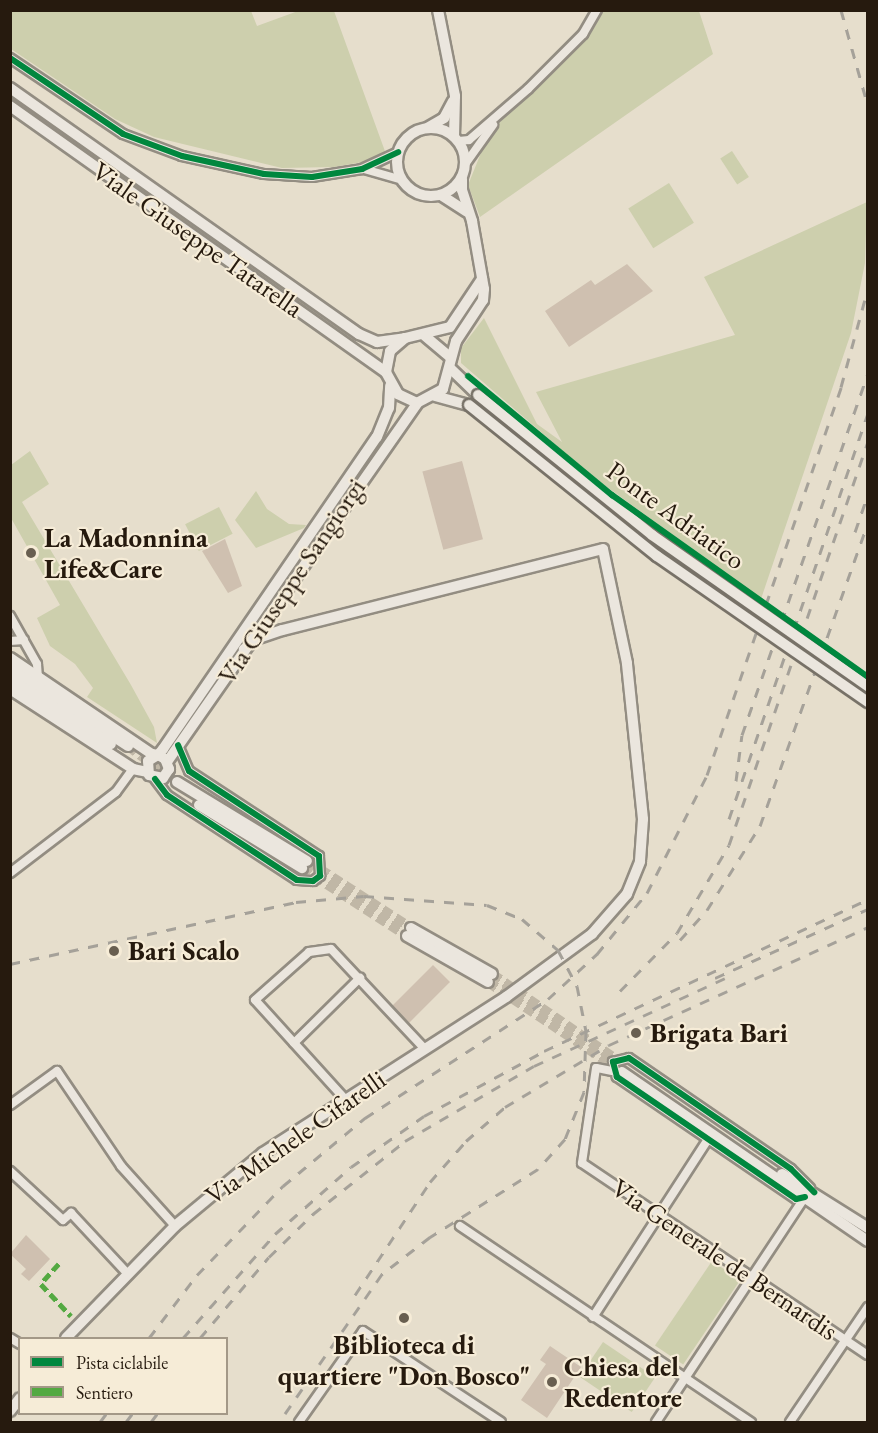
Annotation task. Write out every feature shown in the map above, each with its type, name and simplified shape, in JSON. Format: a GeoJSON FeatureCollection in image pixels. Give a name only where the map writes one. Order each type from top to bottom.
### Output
{"type":"FeatureCollection","features":[{"type":"Feature","properties":{"kind":"main road"},"geometry":{"type":"LineString","coordinates":[[438,10],[455,96],[457,138],[466,163],[462,179],[482,279],[483,300],[450,357],[451,369],[435,396],[417,403],[390,386],[386,372],[390,351],[405,338],[426,336],[457,321],[482,279]]}},
{"type":"Feature","properties":{"kind":"main road","name":"Viale Giuseppe Tatarella"},"geometry":{"type":"LineString","coordinates":[[10,88],[359,334],[377,342],[405,338]]}},
{"type":"Feature","properties":{"kind":"main road"},"geometry":{"type":"LineString","coordinates":[[455,96],[444,118],[409,135],[398,152],[402,180],[415,193],[441,195],[467,212]]}},
{"type":"Feature","properties":{"kind":"main road","name":"Viale Giuseppe Tatarella"},"geometry":{"type":"LineString","coordinates":[[10,106],[386,372]]}},
{"type":"Feature","properties":{"kind":"main road"},"geometry":{"type":"LineString","coordinates":[[427,128],[457,138]]}},
{"type":"Feature","properties":{"kind":"main road"},"geometry":{"type":"LineString","coordinates":[[441,195],[462,179]]}},
{"type":"Feature","properties":{"kind":"main road"},"geometry":{"type":"LineString","coordinates":[[426,336],[450,357]]}},
{"type":"Feature","properties":{"kind":"main road","name":"Ponte Adriatico"},"geometry":{"type":"LineString","coordinates":[[451,369],[478,395],[652,535],[867,686]]}},
{"type":"Feature","properties":{"kind":"main road","name":"Via Giuseppe Sangiorgi"},"geometry":{"type":"LineString","coordinates":[[165,761],[377,438],[389,408],[390,386]]}},
{"type":"Feature","properties":{"kind":"main road","name":"Ponte Adriatico"},"geometry":{"type":"LineString","coordinates":[[435,396],[469,405],[633,538],[867,702]]}},
{"type":"Feature","properties":{"kind":"main road","name":"Via Giuseppe Sangiorgi"},"geometry":{"type":"LineString","coordinates":[[165,761],[417,403]]}},
{"type":"Feature","properties":{"kind":"main road","name":"Via Michele Cifarelli"},"geometry":{"type":"LineString","coordinates":[[67,1337],[126,1272],[175,1226],[263,1153],[344,1098],[490,1007],[575,949],[627,894],[643,846],[627,663],[603,549],[584,550],[282,630]]}},
{"type":"Feature","properties":{"kind":"main road"},"geometry":{"type":"LineString","coordinates":[[244,650],[256,639],[282,630],[267,615]]}},
{"type":"Feature","properties":{"kind":"main road"},"geometry":{"type":"LineString","coordinates":[[10,658],[165,761],[292,851],[304,864],[175,785],[292,851]]}},
{"type":"Feature","properties":{"kind":"main road"},"geometry":{"type":"LineString","coordinates":[[10,669],[126,749],[10,679]]}},
{"type":"Feature","properties":{"kind":"main road"},"geometry":{"type":"LineString","coordinates":[[10,689],[134,769],[151,776],[166,776],[165,761]]}},
{"type":"Feature","properties":{"kind":"main road"},"geometry":{"type":"LineString","coordinates":[[151,776],[148,761],[165,761]]}},
{"type":"Feature","properties":{"kind":"main road"},"geometry":{"type":"LineString","coordinates":[[409,932],[490,978]]}},
{"type":"Feature","properties":{"kind":"main road"},"geometry":{"type":"LineString","coordinates":[[620,1070],[810,1195],[867,1228]]}},
{"type":"Feature","properties":{"kind":"main road"},"geometry":{"type":"LineString","coordinates":[[810,1195],[867,1241]]}},
{"type":"Feature","properties":{"kind":"street"},"geometry":{"type":"LineString","coordinates":[[457,138],[469,140],[504,111],[568,51],[597,10]]}},
{"type":"Feature","properties":{"kind":"street"},"geometry":{"type":"LineString","coordinates":[[10,58],[123,134],[182,156],[264,174],[312,177],[362,169],[398,152]]}},
{"type":"Feature","properties":{"kind":"street"},"geometry":{"type":"LineString","coordinates":[[466,163],[504,111]]}},
{"type":"Feature","properties":{"kind":"street"},"geometry":{"type":"LineString","coordinates":[[362,169],[402,180]]}},
{"type":"Feature","properties":{"kind":"street"},"geometry":{"type":"LineString","coordinates":[[10,616],[24,640],[38,677]]}},
{"type":"Feature","properties":{"kind":"street"},"geometry":{"type":"LineString","coordinates":[[10,641],[24,640]]}},
{"type":"Feature","properties":{"kind":"street"},"geometry":{"type":"LineString","coordinates":[[151,776],[167,795],[297,880],[313,882],[320,876],[319,856],[189,771],[178,745]]}},
{"type":"Feature","properties":{"kind":"street"},"geometry":{"type":"LineString","coordinates":[[10,873],[116,792],[134,769]]}},
{"type":"Feature","properties":{"kind":"street"},"geometry":{"type":"LineString","coordinates":[[344,1098],[255,1000],[309,952],[331,949],[424,1048]]}},
{"type":"Feature","properties":{"kind":"street"},"geometry":{"type":"LineString","coordinates":[[294,1043],[360,978]]}},
{"type":"Feature","properties":{"kind":"street","name":"Via Generale de Bernardis"},"geometry":{"type":"LineString","coordinates":[[620,1070],[596,1068],[582,1163],[867,1355]]}},
{"type":"Feature","properties":{"kind":"street"},"geometry":{"type":"LineString","coordinates":[[620,1070],[708,1139],[796,1199],[810,1195]]}},
{"type":"Feature","properties":{"kind":"street"},"geometry":{"type":"LineString","coordinates":[[10,1105],[57,1071],[121,1166],[175,1226]]}},
{"type":"Feature","properties":{"kind":"street"},"geometry":{"type":"LineString","coordinates":[[593,1317],[708,1139]]}},
{"type":"Feature","properties":{"kind":"street"},"geometry":{"type":"LineString","coordinates":[[10,1171],[63,1220],[71,1213],[126,1272]]}},
{"type":"Feature","properties":{"kind":"street"},"geometry":{"type":"LineString","coordinates":[[656,1422],[752,1277],[810,1195]]}},
{"type":"Feature","properties":{"kind":"street"},"geometry":{"type":"LineString","coordinates":[[460,1226],[751,1422]]}},
{"type":"Feature","properties":{"kind":"street"},"geometry":{"type":"LineString","coordinates":[[790,1422],[867,1307]]}},
{"type":"Feature","properties":{"kind":"street"},"geometry":{"type":"LineString","coordinates":[[299,1422],[357,1334],[369,1331],[500,1420]]}},
{"type":"Feature","properties":{"kind":"green space"},"geometry":{"type":"Polygon","coordinates":[[[10,11],[251,11],[257,26],[298,11],[334,11],[386,154],[380,159],[334,167],[282,168],[154,137],[115,119],[11,49],[10,11]]]}},
{"type":"Feature","properties":{"kind":"green space"},"geometry":{"type":"Polygon","coordinates":[[[603,11],[699,11],[713,54],[480,217],[468,185],[485,143],[504,117],[595,26],[603,11]]]}},
{"type":"Feature","properties":{"kind":"green space"},"geometry":{"type":"Polygon","coordinates":[[[732,151],[749,177],[737,185],[720,159],[732,151]]]}},
{"type":"Feature","properties":{"kind":"green space"},"geometry":{"type":"Polygon","coordinates":[[[669,183],[694,223],[653,248],[628,208],[669,183]]]}},
{"type":"Feature","properties":{"kind":"green space"},"geometry":{"type":"Polygon","coordinates":[[[867,202],[865,263],[851,333],[761,599],[592,476],[461,363],[461,348],[484,318],[537,424],[562,442],[536,392],[735,335],[704,277],[867,202]]]}},
{"type":"Feature","properties":{"kind":"green space","name":"La Madonnina Life&Care"},"geometry":{"type":"Polygon","coordinates":[[[30,451],[49,484],[22,502],[131,685],[154,727],[157,743],[87,697],[93,688],[75,664],[50,646],[37,618],[60,605],[11,518],[11,465],[30,451]]]}},
{"type":"Feature","properties":{"kind":"green space"},"geometry":{"type":"Polygon","coordinates":[[[256,491],[267,509],[289,524],[306,525],[304,528],[256,548],[235,520],[256,491]]]}},
{"type":"Feature","properties":{"kind":"green space"},"geometry":{"type":"Polygon","coordinates":[[[219,507],[233,534],[199,551],[185,524],[219,507]]]}},
{"type":"Feature","properties":{"kind":"green space"},"geometry":{"type":"Polygon","coordinates":[[[712,1261],[740,1280],[683,1365],[655,1346],[712,1261]]]}},
{"type":"Feature","properties":{"kind":"green space"},"geometry":{"type":"Polygon","coordinates":[[[603,1342],[655,1377],[632,1412],[580,1377],[603,1342]]]}},
{"type":"Feature","properties":{"kind":"building"},"geometry":{"type":"Polygon","coordinates":[[[627,264],[653,291],[569,347],[545,311],[591,280],[595,285],[627,264]]]}},
{"type":"Feature","properties":{"kind":"building"},"geometry":{"type":"Polygon","coordinates":[[[462,461],[483,539],[443,550],[422,472],[462,461]]]}},
{"type":"Feature","properties":{"kind":"building"},"geometry":{"type":"Polygon","coordinates":[[[225,539],[242,586],[228,593],[202,551],[225,539]]]}},
{"type":"Feature","properties":{"kind":"building"},"geometry":{"type":"Polygon","coordinates":[[[433,965],[450,982],[408,1024],[391,1007],[433,965]]]}},
{"type":"Feature","properties":{"kind":"building"},"geometry":{"type":"Polygon","coordinates":[[[26,1235],[50,1259],[29,1281],[21,1274],[26,1269],[10,1254],[26,1235]]]}},
{"type":"Feature","properties":{"kind":"building","name":"Chiesa del Redentore"},"geometry":{"type":"Polygon","coordinates":[[[550,1346],[581,1367],[547,1418],[521,1400],[546,1364],[540,1360],[550,1346]]]}},
{"type":"Feature","properties":{"kind":"tunnel"},"geometry":{"type":"LineString","coordinates":[[128,746],[177,782]]}},
{"type":"Feature","properties":{"kind":"tunnel"},"geometry":{"type":"LineString","coordinates":[[307,861],[411,928]]}},
{"type":"Feature","properties":{"kind":"tunnel"},"geometry":{"type":"LineString","coordinates":[[302,868],[407,936]]}},
{"type":"Feature","properties":{"kind":"tunnel"},"geometry":{"type":"LineString","coordinates":[[492,974],[626,1066]]}},
{"type":"Feature","properties":{"kind":"tunnel"},"geometry":{"type":"LineString","coordinates":[[488,982],[612,1065]]}},
{"type":"Feature","properties":{"kind":"railway"},"geometry":{"type":"LineString","coordinates":[[841,10],[868,106]]}},
{"type":"Feature","properties":{"kind":"railway"},"geometry":{"type":"LineString","coordinates":[[150,1337],[197,1275],[283,1186],[365,1118],[548,999],[597,954],[647,893],[707,775],[841,387],[868,288]]}},
{"type":"Feature","properties":{"kind":"railway"},"geometry":{"type":"LineString","coordinates":[[736,781],[742,735],[868,374]]}},
{"type":"Feature","properties":{"kind":"railway"},"geometry":{"type":"LineString","coordinates":[[729,819],[868,413]]}},
{"type":"Feature","properties":{"kind":"railway"},"geometry":{"type":"LineString","coordinates":[[620,991],[677,933],[729,845],[868,442]]}},
{"type":"Feature","properties":{"kind":"railway"},"geometry":{"type":"LineString","coordinates":[[855,532],[868,495]]}},
{"type":"Feature","properties":{"kind":"railway"},"geometry":{"type":"LineString","coordinates":[[680,940],[707,910],[760,826],[868,522]]}},
{"type":"Feature","properties":{"kind":"railway"},"geometry":{"type":"LineString","coordinates":[[10,964],[296,902],[364,896],[487,905],[522,919],[558,950],[577,986],[586,1031],[584,1092],[565,1139],[538,1169],[430,1237],[382,1274],[279,1422]]}},
{"type":"Feature","properties":{"kind":"railway"},"geometry":{"type":"LineString","coordinates":[[184,1337],[275,1234],[351,1167],[424,1116],[544,1051],[868,899]]}},
{"type":"Feature","properties":{"kind":"railway"},"geometry":{"type":"LineString","coordinates":[[715,978],[868,909]]}},
{"type":"Feature","properties":{"kind":"railway"},"geometry":{"type":"LineString","coordinates":[[355,1295],[430,1182],[466,1141],[505,1107],[609,1045],[868,927]]}},
{"type":"Feature","properties":{"kind":"railway"},"geometry":{"type":"LineString","coordinates":[[201,1337],[269,1257],[313,1214],[405,1141],[534,1066],[725,978]]}},
{"type":"Feature","properties":{"kind":"railway"},"geometry":{"type":"LineString","coordinates":[[100,1422],[105,1415]]}},
{"type":"Feature","properties":{"kind":"railway"},"geometry":{"type":"LineString","coordinates":[[126,1422],[131,1415]]}},
{"type":"Feature","properties":{"kind":"railway"},"geometry":{"type":"LineString","coordinates":[[151,1422],[156,1415]]}},
{"type":"Feature","properties":{"kind":"marked path"},"geometry":{"type":"LineString","coordinates":[[59,1264],[41,1284],[71,1316]]}},
{"type":"Feature","properties":{"kind":"cycle path"},"geometry":{"type":"LineString","coordinates":[[10,58],[123,134],[182,156],[264,174],[312,177],[362,169],[398,152]]}},
{"type":"Feature","properties":{"kind":"cycle path"},"geometry":{"type":"LineString","coordinates":[[468,376],[612,495],[868,677]]}},
{"type":"Feature","properties":{"kind":"cycle path"},"geometry":{"type":"LineString","coordinates":[[155,779],[167,795],[297,880],[313,881],[320,876],[319,856],[189,771],[178,745]]}},
{"type":"Feature","properties":{"kind":"cycle path"},"geometry":{"type":"LineString","coordinates":[[805,1197],[796,1199],[617,1077],[613,1062],[629,1058],[791,1169],[814,1192]]}},
{"type":"Feature","properties":{"kind":"place","name":"La Madonnina Life&Care"},"geometry":{"type":"Point","coordinates":[31,553]}},
{"type":"Feature","properties":{"kind":"place","name":"Bari Scalo"},"geometry":{"type":"Point","coordinates":[114,951]}},
{"type":"Feature","properties":{"kind":"place","name":"Brigata Bari"},"geometry":{"type":"Point","coordinates":[636,1033]}},
{"type":"Feature","properties":{"kind":"place","name":"Biblioteca di quartiere \"Don Bosco\""},"geometry":{"type":"Point","coordinates":[404,1318]}},
{"type":"Feature","properties":{"kind":"place","name":"Chiesa del Redentore"},"geometry":{"type":"Point","coordinates":[552,1382]}}]}
